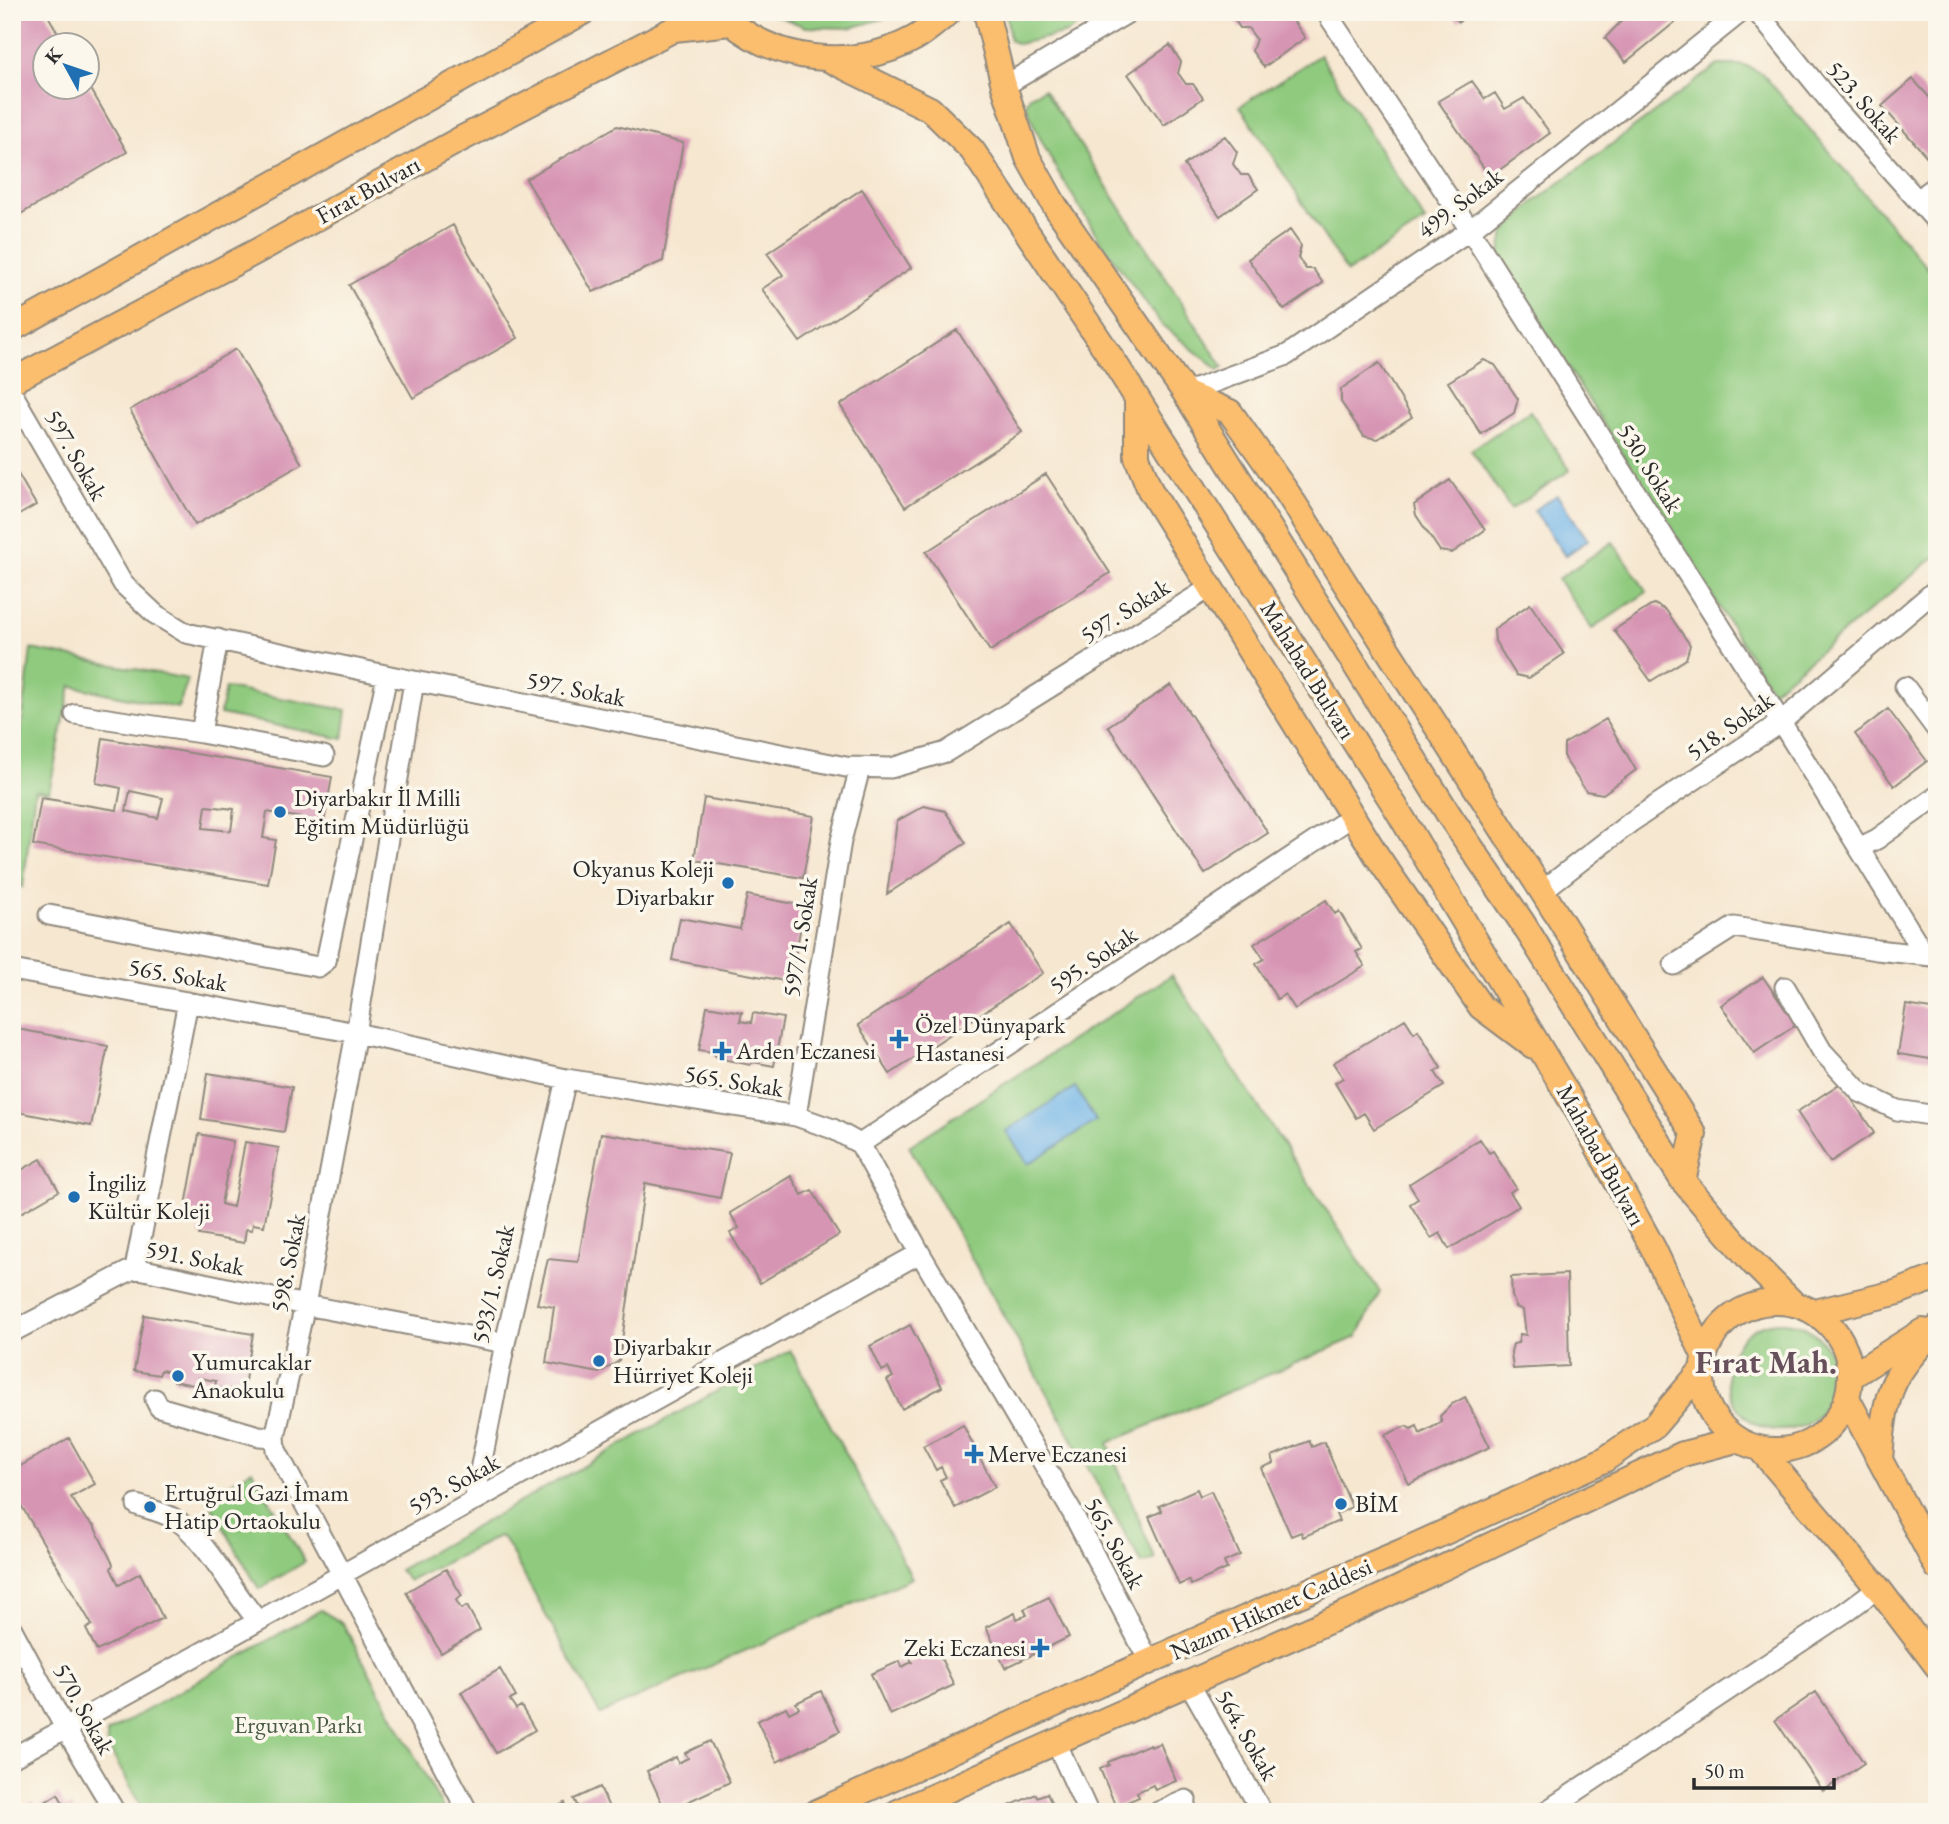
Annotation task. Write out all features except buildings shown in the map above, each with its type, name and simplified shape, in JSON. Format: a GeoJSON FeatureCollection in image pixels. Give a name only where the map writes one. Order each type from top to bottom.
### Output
{"type":"FeatureCollection","features":[{"type":"Feature","properties":{"kind":"main road","name":"Fırat Bulvarı"},"geometry":{"type":"LineString","coordinates":[[12,329],[583,12]]}},
{"type":"Feature","properties":{"kind":"main road"},"geometry":{"type":"LineString","coordinates":[[726,18],[760,42],[793,54],[828,59],[873,55],[915,38],[949,12]]}},
{"type":"Feature","properties":{"kind":"main road","name":"Mahabad Bulvarı"},"geometry":{"type":"LineString","coordinates":[[986,12],[1004,86],[1028,158],[1055,206],[1185,393],[1443,806],[1522,922],[1683,1181],[1753,1264],[1805,1308]]}},
{"type":"Feature","properties":{"kind":"main road","name":"Fırat Bulvarı"},"geometry":{"type":"LineString","coordinates":[[12,381],[459,140],[674,29],[726,18]]}},
{"type":"Feature","properties":{"kind":"main road","name":"Mahabad Bulvarı"},"geometry":{"type":"LineString","coordinates":[[828,59],[930,109],[972,150],[1137,399],[1395,806],[1583,1121],[1653,1248],[1703,1363]]}},
{"type":"Feature","properties":{"kind":"main road"},"geometry":{"type":"LineString","coordinates":[[1185,393],[1230,412],[1288,494],[1542,891],[1694,1135],[1683,1181]]}},
{"type":"Feature","properties":{"kind":"main road"},"geometry":{"type":"LineString","coordinates":[[1137,399],[1138,457],[1150,490],[1377,856],[1481,1007],[1544,1055]]}},
{"type":"Feature","properties":{"kind":"main road"},"geometry":{"type":"LineString","coordinates":[[1937,1277],[1895,1293],[1805,1308],[1772,1301],[1749,1306],[1729,1317],[1714,1334],[1703,1363],[1703,1392],[1710,1411],[1721,1427],[1749,1444],[1878,1588],[1932,1659],[1937,1686]]}},
{"type":"Feature","properties":{"kind":"main road"},"geometry":{"type":"LineString","coordinates":[[1749,1444],[1782,1450],[1804,1445],[1822,1434],[1837,1417],[1848,1388],[1848,1358],[1841,1340],[1830,1325],[1805,1308]]}},
{"type":"Feature","properties":{"kind":"main road"},"geometry":{"type":"LineString","coordinates":[[1848,1388],[1937,1321]]}},
{"type":"Feature","properties":{"kind":"main road"},"geometry":{"type":"LineString","coordinates":[[1880,1461],[1883,1424],[1892,1388],[1909,1359],[1937,1328]]}},
{"type":"Feature","properties":{"kind":"main road","name":"Nazım Hikmet Caddesi"},"geometry":{"type":"LineString","coordinates":[[817,1812],[1261,1611],[1401,1552],[1604,1460],[1655,1425],[1703,1363]]}},
{"type":"Feature","properties":{"kind":"main road"},"geometry":{"type":"LineString","coordinates":[[1848,1388],[1880,1461],[1937,1567]]}},
{"type":"Feature","properties":{"kind":"main road","name":"Nazım Hikmet Caddesi"},"geometry":{"type":"LineString","coordinates":[[898,1812],[1358,1608],[1683,1454],[1749,1444]]}},
{"type":"Feature","properties":{"kind":"street"},"geometry":{"type":"LineString","coordinates":[[1004,86],[1129,12]]}},
{"type":"Feature","properties":{"kind":"street","name":"499. Sokak"},"geometry":{"type":"LineString","coordinates":[[1185,393],[1287,355],[1470,230],[1741,12]]}},
{"type":"Feature","properties":{"kind":"street","name":"523. Sokak"},"geometry":{"type":"LineString","coordinates":[[1757,12],[1836,109],[1937,222]]}},
{"type":"Feature","properties":{"kind":"street","name":"530. Sokak"},"geometry":{"type":"LineString","coordinates":[[1331,14],[1782,722],[1859,848],[1931,956]]}},
{"type":"Feature","properties":{"kind":"street"},"geometry":{"type":"LineString","coordinates":[[1918,201],[1937,184]]}},
{"type":"Feature","properties":{"kind":"street","name":"597. Sokak"},"geometry":{"type":"LineString","coordinates":[[12,393],[123,584],[155,614],[186,633],[832,765],[891,768],[946,752],[1211,586]]}},
{"type":"Feature","properties":{"kind":"street","name":"518. Sokak"},"geometry":{"type":"LineString","coordinates":[[1542,891],[1631,822],[1782,722],[1937,589]]}},
{"type":"Feature","properties":{"kind":"street"},"geometry":{"type":"LineString","coordinates":[[201,733],[218,639]]}},
{"type":"Feature","properties":{"kind":"street"},"geometry":{"type":"LineString","coordinates":[[49,915],[318,967],[326,961],[387,676]]}},
{"type":"Feature","properties":{"kind":"street","name":"598. Sokak"},"geometry":{"type":"LineString","coordinates":[[275,1437],[305,1305],[356,1033],[414,681]]}},
{"type":"Feature","properties":{"kind":"street"},"geometry":{"type":"LineString","coordinates":[[1905,687],[1937,730]]}},
{"type":"Feature","properties":{"kind":"street"},"geometry":{"type":"LineString","coordinates":[[75,714],[201,733],[324,756]]}},
{"type":"Feature","properties":{"kind":"street","name":"597/1. Sokak"},"geometry":{"type":"LineString","coordinates":[[796,1116],[841,841],[860,768]]}},
{"type":"Feature","properties":{"kind":"street"},"geometry":{"type":"LineString","coordinates":[[1859,848],[1877,839],[1937,796]]}},
{"type":"Feature","properties":{"kind":"street","name":"595. Sokak"},"geometry":{"type":"LineString","coordinates":[[860,1144],[1353,816]]}},
{"type":"Feature","properties":{"kind":"street"},"geometry":{"type":"LineString","coordinates":[[1674,965],[1734,927],[1931,956]]}},
{"type":"Feature","properties":{"kind":"street","name":"565. Sokak"},"geometry":{"type":"LineString","coordinates":[[12,970],[356,1033],[566,1079],[796,1116],[834,1129],[860,1144],[920,1253],[1073,1514],[1150,1663]]}},
{"type":"Feature","properties":{"kind":"street"},"geometry":{"type":"LineString","coordinates":[[1785,987],[1822,1051],[1860,1092],[1897,1110],[1937,1115]]}},
{"type":"Feature","properties":{"kind":"street"},"geometry":{"type":"LineString","coordinates":[[135,1268],[188,1002]]}},
{"type":"Feature","properties":{"kind":"street","name":"593/1. Sokak"},"geometry":{"type":"LineString","coordinates":[[474,1501],[505,1343],[566,1079]]}},
{"type":"Feature","properties":{"kind":"street","name":"593. Sokak"},"geometry":{"type":"LineString","coordinates":[[12,1758],[920,1253]]}},
{"type":"Feature","properties":{"kind":"street","name":"591. Sokak"},"geometry":{"type":"LineString","coordinates":[[12,1332],[135,1268],[305,1305],[505,1343]]}},
{"type":"Feature","properties":{"kind":"street"},"geometry":{"type":"LineString","coordinates":[[155,1399],[159,1406],[258,1436],[275,1437],[276,1450],[468,1812]]}},
{"type":"Feature","properties":{"kind":"street"},"geometry":{"type":"LineString","coordinates":[[136,1505],[175,1519],[198,1539],[258,1621]]}},
{"type":"Feature","properties":{"kind":"street"},"geometry":{"type":"LineString","coordinates":[[1545,1812],[1878,1588]]}},
{"type":"Feature","properties":{"kind":"street","name":"570. Sokak"},"geometry":{"type":"LineString","coordinates":[[12,1629],[65,1728],[115,1812]]}},
{"type":"Feature","properties":{"kind":"street","name":"564. Sokak"},"geometry":{"type":"LineString","coordinates":[[1189,1683],[1262,1812]]}},
{"type":"Feature","properties":{"kind":"street"},"geometry":{"type":"LineString","coordinates":[[1056,1742],[1088,1812]]}},
{"type":"Feature","properties":{"kind":"street"},"geometry":{"type":"LineString","coordinates":[[1158,1812],[1185,1800]]}},
{"type":"Feature","properties":{"kind":"green space"},"geometry":{"type":"Polygon","coordinates":[[[767,12],[898,12],[893,16],[850,28],[806,27],[767,12]]]}},
{"type":"Feature","properties":{"kind":"green space"},"geometry":{"type":"Polygon","coordinates":[[[1006,12],[1097,12],[1067,33],[1018,44],[1010,40],[1006,12]]]}},
{"type":"Feature","properties":{"kind":"green space"},"geometry":{"type":"Polygon","coordinates":[[[1320,55],[1425,221],[1347,272],[1240,106],[1320,55]]]}},
{"type":"Feature","properties":{"kind":"green space"},"geometry":{"type":"Polygon","coordinates":[[[1718,65],[1744,65],[1762,73],[1937,279],[1937,555],[1772,691],[1499,258],[1504,233],[1534,202],[1718,65]]]}},
{"type":"Feature","properties":{"kind":"green space"},"geometry":{"type":"Polygon","coordinates":[[[1044,89],[1223,367],[1219,370],[1162,325],[1101,242],[1055,167],[1034,126],[1026,104],[1030,96],[1044,89]]]}},
{"type":"Feature","properties":{"kind":"green space"},"geometry":{"type":"Polygon","coordinates":[[[1530,411],[1570,470],[1511,509],[1471,450],[1530,411]]]}},
{"type":"Feature","properties":{"kind":"green space"},"geometry":{"type":"Polygon","coordinates":[[[1613,542],[1647,592],[1592,629],[1558,579],[1613,542]]]}},
{"type":"Feature","properties":{"kind":"green space"},"geometry":{"type":"Polygon","coordinates":[[[31,649],[188,679],[178,708],[71,686],[49,792],[35,790],[23,887],[16,886],[13,911],[12,809],[31,649]]]}},
{"type":"Feature","properties":{"kind":"green space"},"geometry":{"type":"Polygon","coordinates":[[[225,688],[347,710],[343,739],[220,714],[225,688]]]}},
{"type":"Feature","properties":{"kind":"green space"},"geometry":{"type":"Polygon","coordinates":[[[1172,975],[1380,1292],[1357,1337],[1108,1443],[1155,1559],[1142,1564],[909,1146],[1172,975]]]}},
{"type":"Feature","properties":{"kind":"green space"},"geometry":{"type":"Polygon","coordinates":[[[1781,1322],[1802,1326],[1819,1338],[1831,1355],[1835,1376],[1831,1397],[1819,1414],[1802,1426],[1781,1430],[1760,1426],[1743,1414],[1731,1397],[1727,1376],[1731,1355],[1743,1338],[1760,1326],[1781,1322]]]}},
{"type":"Feature","properties":{"kind":"green space"},"geometry":{"type":"Polygon","coordinates":[[[790,1350],[912,1578],[600,1714],[504,1539],[499,1536],[409,1581],[399,1570],[790,1350]]]}},
{"type":"Feature","properties":{"kind":"green space"},"geometry":{"type":"Polygon","coordinates":[[[252,1470],[305,1562],[259,1589],[206,1497],[252,1470]]]}},
{"type":"Feature","properties":{"kind":"green space","name":"Erguvan Parkı"},"geometry":{"type":"Polygon","coordinates":[[[321,1610],[343,1624],[445,1812],[144,1812],[107,1744],[107,1733],[321,1610]]]}},
{"type":"Feature","properties":{"kind":"water"},"geometry":{"type":"Polygon","coordinates":[[[1557,495],[1588,540],[1565,556],[1534,510],[1557,495]]]}},
{"type":"Feature","properties":{"kind":"water"},"geometry":{"type":"Polygon","coordinates":[[[1075,1087],[1096,1121],[1028,1164],[1006,1131],[1075,1087]]]}},
{"type":"Feature","properties":{"kind":"place","name":"Diyarbakır İl Milli Eğitim Müdürlüğü"},"geometry":{"type":"Point","coordinates":[280,812]}},
{"type":"Feature","properties":{"kind":"place","name":"Okyanus Koleji Diyarbakır"},"geometry":{"type":"Point","coordinates":[728,883]}},
{"type":"Feature","properties":{"kind":"place","name":"Özel Dünyapark Hastanesi"},"geometry":{"type":"Point","coordinates":[899,1039]}},
{"type":"Feature","properties":{"kind":"place","name":"Arden Eczanesi"},"geometry":{"type":"Point","coordinates":[722,1051]}},
{"type":"Feature","properties":{"kind":"place","name":"İngiliz Kültür Koleji"},"geometry":{"type":"Point","coordinates":[74,1197]}},
{"type":"Feature","properties":{"kind":"place","name":"Diyarbakır Hürriyet Koleji"},"geometry":{"type":"Point","coordinates":[599,1361]}},
{"type":"Feature","properties":{"kind":"place","name":"Yumurcaklar Anaokulu"},"geometry":{"type":"Point","coordinates":[178,1376]}},
{"type":"Feature","properties":{"kind":"place","name":"Merve Eczanesi"},"geometry":{"type":"Point","coordinates":[974,1454]}},
{"type":"Feature","properties":{"kind":"place","name":"BİM"},"geometry":{"type":"Point","coordinates":[1341,1504]}},
{"type":"Feature","properties":{"kind":"place","name":"Ertuğrul Gazi İmam Hatip Ortaokulu"},"geometry":{"type":"Point","coordinates":[150,1507]}},
{"type":"Feature","properties":{"kind":"place","name":"Zeki Eczanesi"},"geometry":{"type":"Point","coordinates":[1040,1648]}},
{"type":"Feature","properties":{"kind":"district","name":"Fırat Mah."},"geometry":{"type":"Point","coordinates":[1766,1362]}}]}
